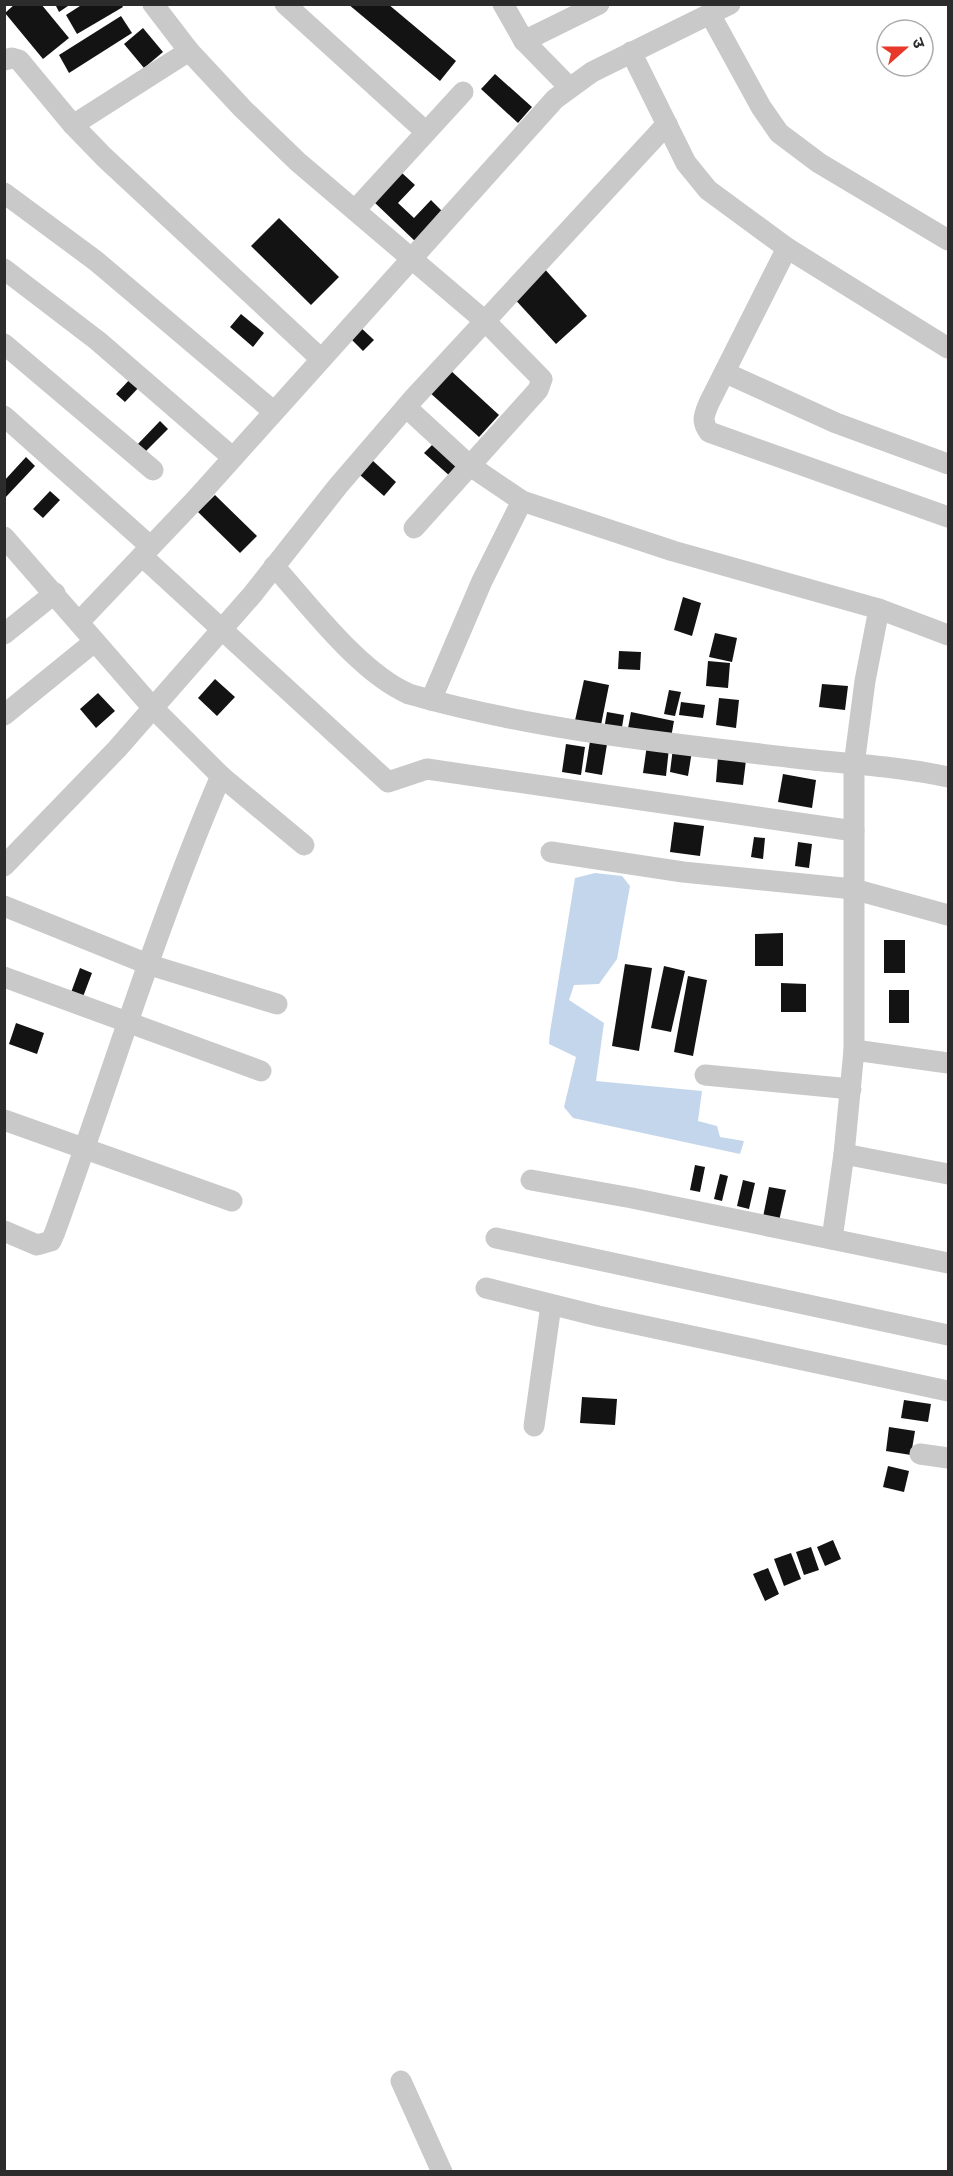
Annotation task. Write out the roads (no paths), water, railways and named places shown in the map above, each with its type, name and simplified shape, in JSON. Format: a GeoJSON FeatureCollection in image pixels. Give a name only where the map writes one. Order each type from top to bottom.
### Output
{"type":"FeatureCollection","features":[{"type":"Feature","properties":{"kind":"street"},"geometry":{"type":"LineString","coordinates":[[153,4],[189,51],[251,117],[298,162],[486,321],[542,378],[538,390],[414,528]]}},
{"type":"Feature","properties":{"kind":"street"},"geometry":{"type":"LineString","coordinates":[[285,4],[426,132]]}},
{"type":"Feature","properties":{"kind":"street"},"geometry":{"type":"LineString","coordinates":[[503,4],[524,41],[569,87]]}},
{"type":"Feature","properties":{"kind":"street"},"geometry":{"type":"LineString","coordinates":[[524,41],[599,4]]}},
{"type":"Feature","properties":{"kind":"street"},"geometry":{"type":"LineString","coordinates":[[79,622],[196,499],[273,411],[414,260],[533,121],[569,87],[631,52],[730,4]]}},
{"type":"Feature","properties":{"kind":"street"},"geometry":{"type":"LineString","coordinates":[[710,14],[761,107],[779,133],[819,163],[948,240]]}},
{"type":"Feature","properties":{"kind":"street"},"geometry":{"type":"LineString","coordinates":[[73,125],[189,51]]}},
{"type":"Feature","properties":{"kind":"street"},"geometry":{"type":"LineString","coordinates":[[631,52],[686,163],[708,190],[787,248],[948,348]]}},
{"type":"Feature","properties":{"kind":"street"},"geometry":{"type":"LineString","coordinates":[[4,60],[19,60],[73,125],[193,243],[321,360]]}},
{"type":"Feature","properties":{"kind":"street"},"geometry":{"type":"LineString","coordinates":[[355,210],[463,92]]}},
{"type":"Feature","properties":{"kind":"street"},"geometry":{"type":"LineString","coordinates":[[4,867],[153,708],[406,407],[667,124]]}},
{"type":"Feature","properties":{"kind":"street"},"geometry":{"type":"LineString","coordinates":[[4,193],[96,261],[273,411]]}},
{"type":"Feature","properties":{"kind":"street"},"geometry":{"type":"LineString","coordinates":[[787,248],[703,416],[709,432],[948,517]]}},
{"type":"Feature","properties":{"kind":"street"},"geometry":{"type":"LineString","coordinates":[[4,269],[98,341],[232,457]]}},
{"type":"Feature","properties":{"kind":"street"},"geometry":{"type":"LineString","coordinates":[[4,344],[153,470]]}},
{"type":"Feature","properties":{"kind":"street"},"geometry":{"type":"LineString","coordinates":[[726,373],[836,423],[948,464]]}},
{"type":"Feature","properties":{"kind":"street"},"geometry":{"type":"LineString","coordinates":[[406,407],[470,465],[522,501],[673,551],[879,609],[948,635]]}},
{"type":"Feature","properties":{"kind":"street"},"geometry":{"type":"LineString","coordinates":[[4,416],[146,551],[221,629],[388,782],[427,769],[854,831]]}},
{"type":"Feature","properties":{"kind":"street"},"geometry":{"type":"LineString","coordinates":[[431,700],[482,580],[522,501]]}},
{"type":"Feature","properties":{"kind":"street"},"geometry":{"type":"LineString","coordinates":[[4,537],[153,708],[221,776],[304,845]]}},
{"type":"Feature","properties":{"kind":"street"},"geometry":{"type":"LineString","coordinates":[[274,566],[333,632],[378,674],[395,688],[431,700],[503,717],[632,739],[854,765],[899,768],[948,777]]}},
{"type":"Feature","properties":{"kind":"street"},"geometry":{"type":"LineString","coordinates":[[4,634],[55,593]]}},
{"type":"Feature","properties":{"kind":"street"},"geometry":{"type":"LineString","coordinates":[[832,1239],[844,1154],[854,1050],[854,765],[865,681],[879,609]]}},
{"type":"Feature","properties":{"kind":"street"},"geometry":{"type":"LineString","coordinates":[[4,716],[94,642]]}},
{"type":"Feature","properties":{"kind":"street"},"geometry":{"type":"LineString","coordinates":[[4,1231],[37,1245],[51,1241],[127,1023],[199,828],[221,776]]}},
{"type":"Feature","properties":{"kind":"street"},"geometry":{"type":"LineString","coordinates":[[551,852],[683,872],[853,889],[948,915]]}},
{"type":"Feature","properties":{"kind":"street"},"geometry":{"type":"LineString","coordinates":[[4,906],[150,965],[277,1004]]}},
{"type":"Feature","properties":{"kind":"street"},"geometry":{"type":"LineString","coordinates":[[5,979],[261,1071]]}},
{"type":"Feature","properties":{"kind":"street"},"geometry":{"type":"LineString","coordinates":[[854,1050],[948,1063]]}},
{"type":"Feature","properties":{"kind":"street"},"geometry":{"type":"LineString","coordinates":[[705,1075],[851,1089]]}},
{"type":"Feature","properties":{"kind":"street"},"geometry":{"type":"LineString","coordinates":[[4,1120],[232,1201]]}},
{"type":"Feature","properties":{"kind":"street"},"geometry":{"type":"LineString","coordinates":[[844,1154],[948,1174]]}},
{"type":"Feature","properties":{"kind":"street"},"geometry":{"type":"LineString","coordinates":[[531,1180],[632,1198],[948,1263]]}},
{"type":"Feature","properties":{"kind":"street"},"geometry":{"type":"LineString","coordinates":[[496,1238],[948,1335]]}},
{"type":"Feature","properties":{"kind":"street"},"geometry":{"type":"LineString","coordinates":[[486,1288],[551,1305],[948,1391]]}},
{"type":"Feature","properties":{"kind":"street"},"geometry":{"type":"LineString","coordinates":[[534,1426],[551,1305]]}},
{"type":"Feature","properties":{"kind":"street"},"geometry":{"type":"LineString","coordinates":[[920,1454],[948,1458]]}},
{"type":"Feature","properties":{"kind":"street"},"geometry":{"type":"LineString","coordinates":[[400,2080],[442,2172]]}},
{"type":"Feature","properties":{"kind":"water"},"geometry":{"type":"Polygon","coordinates":[[[595,873],[622,876],[630,886],[617,959],[599,984],[574,985],[569,1000],[604,1023],[596,1081],[702,1091],[698,1121],[717,1126],[720,1137],[744,1141],[740,1154],[573,1118],[564,1107],[576,1057],[549,1044],[550,1032],[575,878],[595,873]]]}}]}
